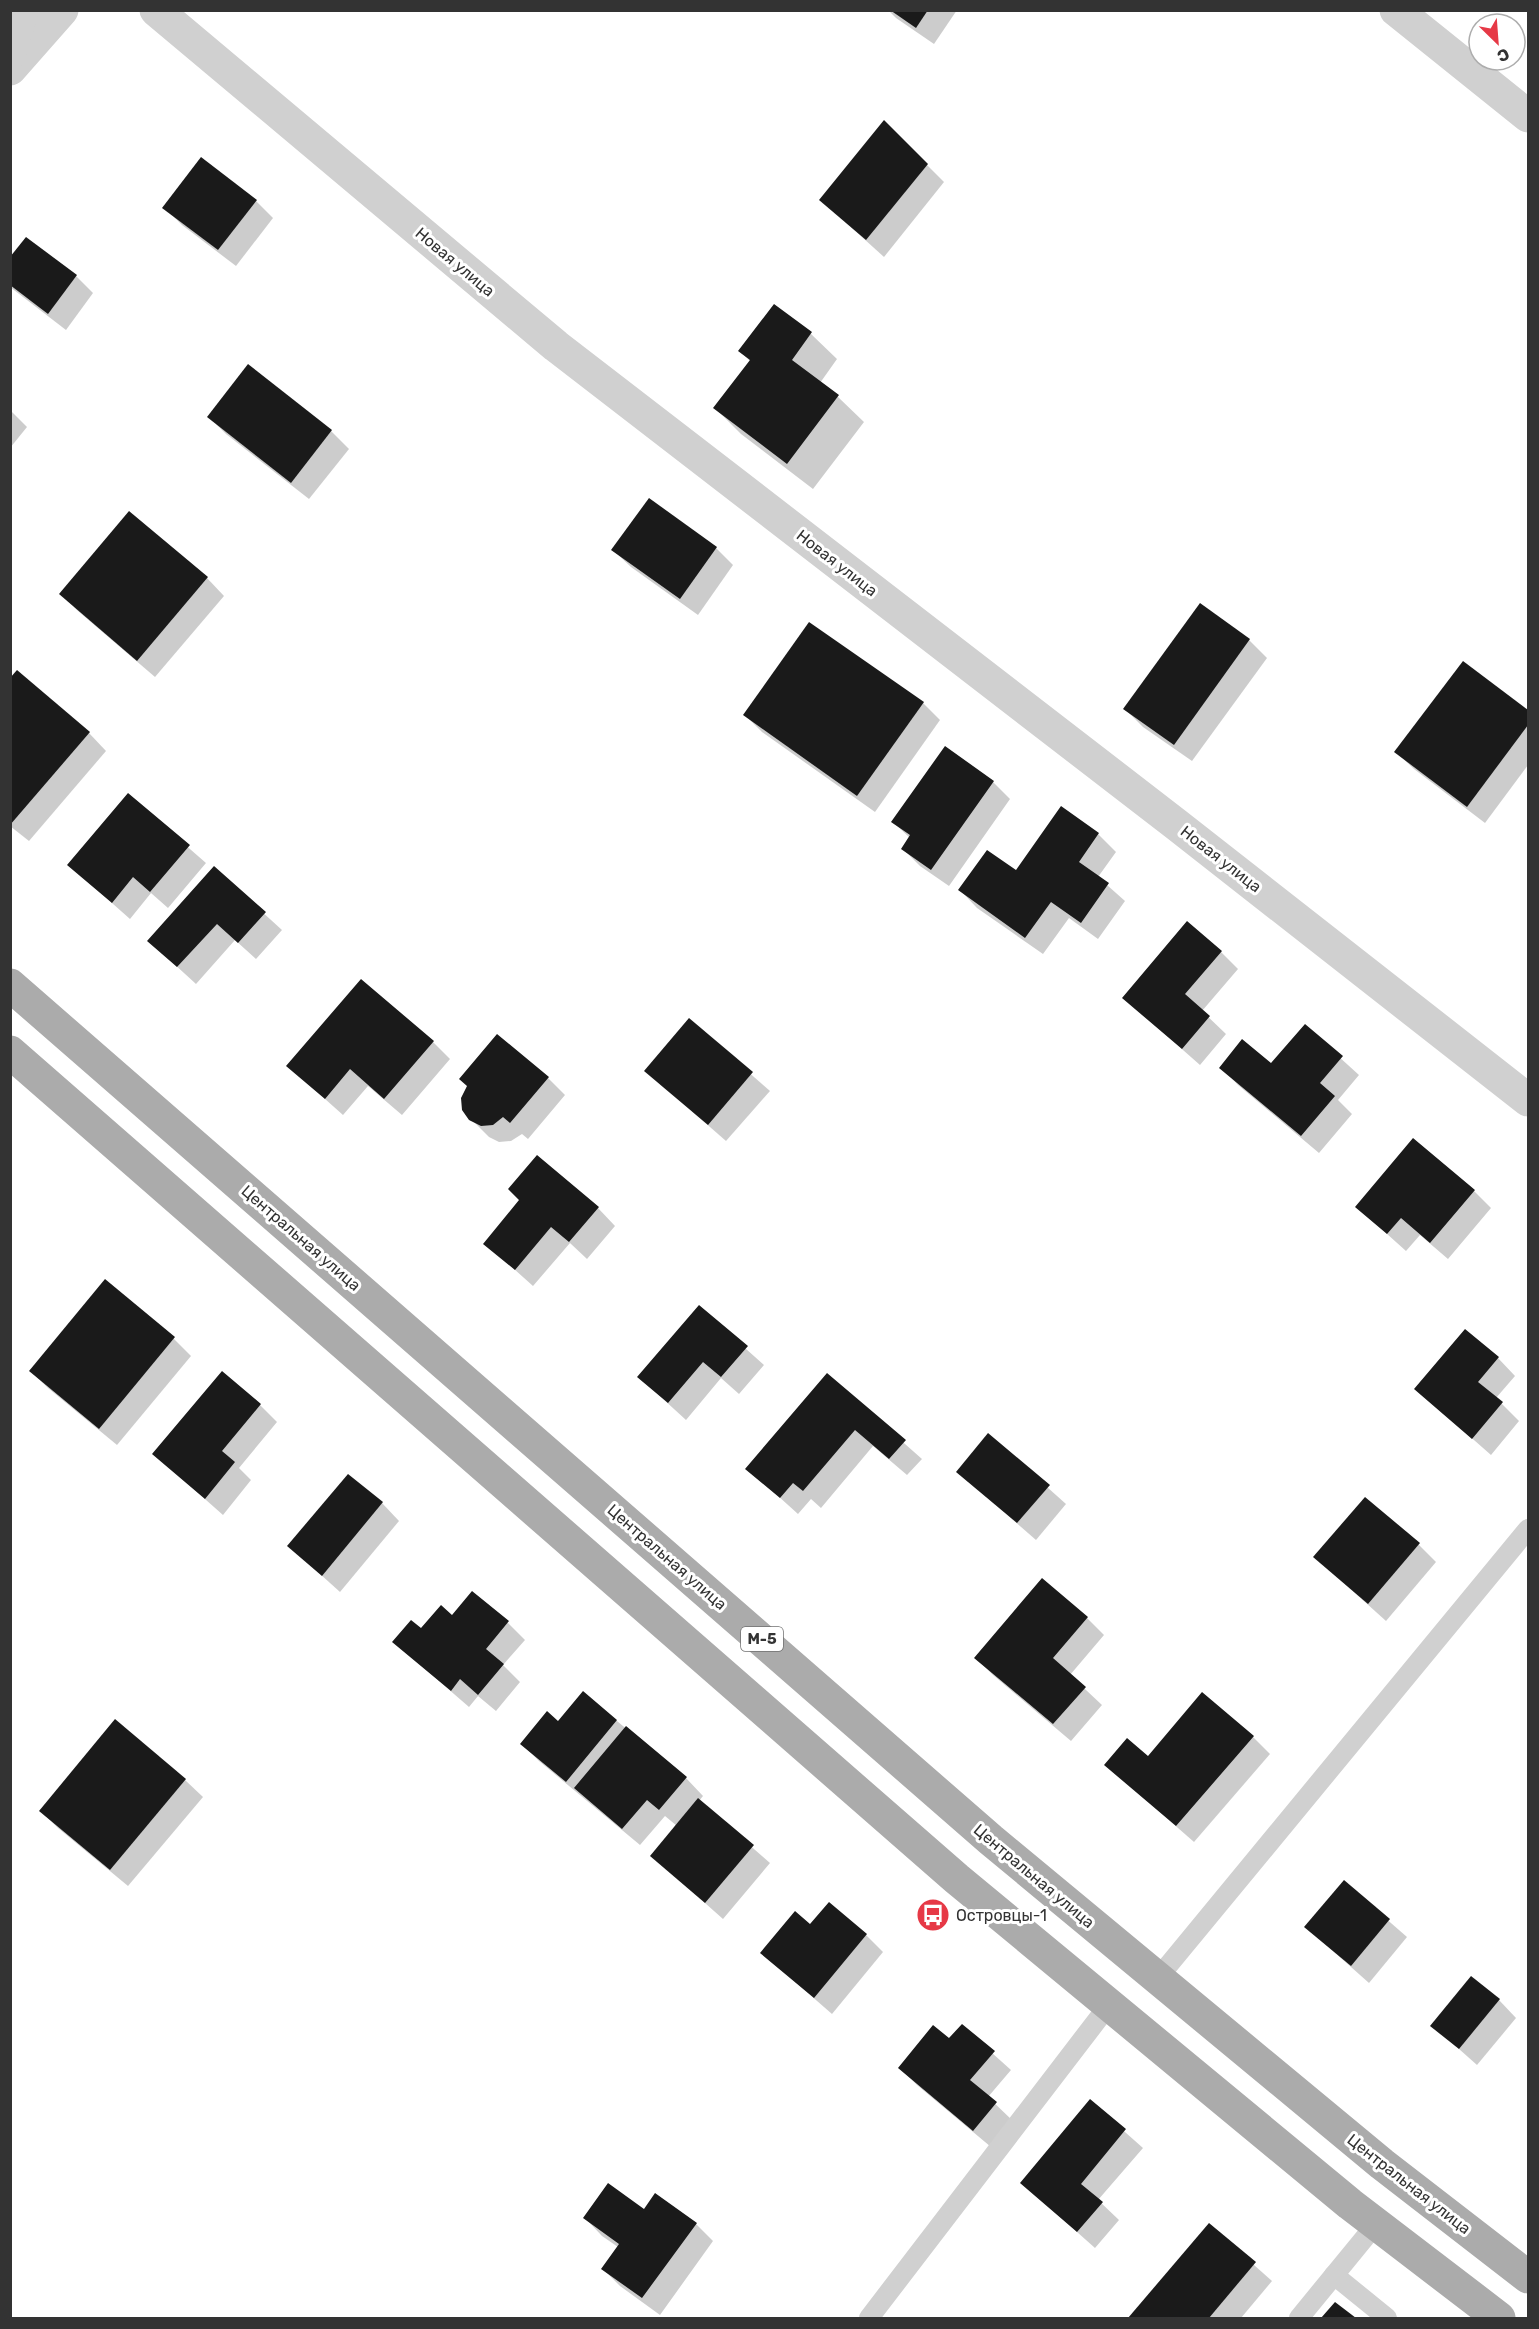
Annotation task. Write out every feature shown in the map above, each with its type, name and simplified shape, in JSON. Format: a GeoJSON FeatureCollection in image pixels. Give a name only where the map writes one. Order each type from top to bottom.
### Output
{"type":"FeatureCollection","features":[{"type":"Feature","properties":{"kind":"main road","name":"Центральная улица"},"geometry":{"type":"LineString","coordinates":[[10,984],[991,1840],[1382,2164],[1528,2277]]}},
{"type":"Feature","properties":{"kind":"main road"},"geometry":{"type":"LineString","coordinates":[[10,1052],[957,1879],[1108,2006],[1376,2224],[1499,2319]]}},
{"type":"Feature","properties":{"kind":"street"},"geometry":{"type":"LineString","coordinates":[[10,54],[22,10]]}},
{"type":"Feature","properties":{"kind":"street"},"geometry":{"type":"LineString","coordinates":[[10,69],[62,10]]}},
{"type":"Feature","properties":{"kind":"street","name":"Новая улица"},"geometry":{"type":"LineString","coordinates":[[156,10],[556,346],[1168,818],[1528,1100]]}},
{"type":"Feature","properties":{"kind":"street"},"geometry":{"type":"LineString","coordinates":[[1396,10],[1528,116]]}},
{"type":"Feature","properties":{"kind":"lane"},"geometry":{"type":"LineString","coordinates":[[1156,1979],[1528,1529]]}},
{"type":"Feature","properties":{"kind":"lane"},"geometry":{"type":"LineString","coordinates":[[869,2319],[1108,2006]]}},
{"type":"Feature","properties":{"kind":"lane"},"geometry":{"type":"LineString","coordinates":[[1299,2319],[1376,2224]]}},
{"type":"Feature","properties":{"kind":"lane"},"geometry":{"type":"LineString","coordinates":[[1334,2275],[1387,2319]]}},
{"type":"Feature","properties":{"kind":"building"},"geometry":{"type":"Polygon","coordinates":[[[890,10],[928,10],[916,28],[890,10]]]}},
{"type":"Feature","properties":{"kind":"building"},"geometry":{"type":"Polygon","coordinates":[[[884,120],[928,164],[866,240],[819,200],[884,120]]]}},
{"type":"Feature","properties":{"kind":"building"},"geometry":{"type":"Polygon","coordinates":[[[201,157],[257,200],[218,250],[162,208],[201,157]]]}},
{"type":"Feature","properties":{"kind":"building"},"geometry":{"type":"Polygon","coordinates":[[[26,237],[77,275],[48,314],[10,285],[10,257],[26,237]]]}},
{"type":"Feature","properties":{"kind":"building"},"geometry":{"type":"Polygon","coordinates":[[[774,304],[812,332],[792,360],[839,395],[787,464],[713,408],[750,360],[738,351],[774,304]]]}},
{"type":"Feature","properties":{"kind":"building"},"geometry":{"type":"Polygon","coordinates":[[[248,364],[332,430],[291,483],[207,417],[248,364]]]}},
{"type":"Feature","properties":{"kind":"building"},"geometry":{"type":"Polygon","coordinates":[[[649,498],[717,547],[680,599],[611,550],[649,498]]]}},
{"type":"Feature","properties":{"kind":"building"},"geometry":{"type":"Polygon","coordinates":[[[129,511],[208,577],[137,661],[59,594],[129,511]]]}},
{"type":"Feature","properties":{"kind":"building"},"geometry":{"type":"Polygon","coordinates":[[[1200,603],[1250,639],[1174,745],[1123,709],[1200,603]]]}},
{"type":"Feature","properties":{"kind":"building"},"geometry":{"type":"Polygon","coordinates":[[[809,622],[924,702],[857,796],[743,715],[809,622]]]}},
{"type":"Feature","properties":{"kind":"building"},"geometry":{"type":"Polygon","coordinates":[[[1463,661],[1528,710],[1528,725],[1467,807],[1394,752],[1463,661]]]}},
{"type":"Feature","properties":{"kind":"building"},"geometry":{"type":"Polygon","coordinates":[[[17,670],[90,732],[10,825],[10,678],[17,670]]]}},
{"type":"Feature","properties":{"kind":"building"},"geometry":{"type":"Polygon","coordinates":[[[945,746],[994,781],[931,870],[901,849],[910,835],[891,822],[945,746]]]}},
{"type":"Feature","properties":{"kind":"building"},"geometry":{"type":"Polygon","coordinates":[[[128,793],[190,845],[150,892],[133,877],[112,903],[67,865],[128,793]]]}},
{"type":"Feature","properties":{"kind":"building"},"geometry":{"type":"Polygon","coordinates":[[[1061,806],[1099,833],[1079,862],[1109,883],[1081,923],[1051,902],[1025,938],[958,890],[987,850],[1016,870],[1061,806]]]}},
{"type":"Feature","properties":{"kind":"building"},"geometry":{"type":"Polygon","coordinates":[[[214,866],[266,912],[238,943],[217,924],[177,967],[147,941],[214,866]]]}},
{"type":"Feature","properties":{"kind":"building"},"geometry":{"type":"Polygon","coordinates":[[[1187,921],[1222,951],[1185,994],[1210,1016],[1182,1049],[1122,998],[1187,921]]]}},
{"type":"Feature","properties":{"kind":"building"},"geometry":{"type":"Polygon","coordinates":[[[361,979],[434,1041],[384,1099],[350,1069],[325,1099],[286,1066],[361,979]]]}},
{"type":"Feature","properties":{"kind":"building"},"geometry":{"type":"Polygon","coordinates":[[[689,1018],[753,1072],[708,1125],[644,1071],[689,1018]]]}},
{"type":"Feature","properties":{"kind":"building"},"geometry":{"type":"Polygon","coordinates":[[[1305,1024],[1343,1056],[1320,1083],[1335,1096],[1301,1136],[1219,1068],[1242,1039],[1271,1063],[1305,1024]]]}},
{"type":"Feature","properties":{"kind":"building"},"geometry":{"type":"Polygon","coordinates":[[[497,1034],[549,1077],[510,1123],[503,1117],[493,1125],[481,1126],[469,1120],[462,1110],[461,1098],[467,1086],[459,1079],[497,1034]]]}},
{"type":"Feature","properties":{"kind":"building"},"geometry":{"type":"Polygon","coordinates":[[[1413,1138],[1475,1190],[1430,1243],[1401,1218],[1387,1234],[1355,1207],[1413,1138]]]}},
{"type":"Feature","properties":{"kind":"building"},"geometry":{"type":"Polygon","coordinates":[[[537,1155],[599,1207],[569,1242],[551,1227],[515,1270],[483,1244],[519,1200],[508,1189],[537,1155]]]}},
{"type":"Feature","properties":{"kind":"building"},"geometry":{"type":"Polygon","coordinates":[[[105,1279],[175,1337],[99,1429],[29,1371],[105,1279]]]}},
{"type":"Feature","properties":{"kind":"building"},"geometry":{"type":"Polygon","coordinates":[[[699,1305],[748,1346],[721,1377],[703,1362],[668,1403],[637,1377],[699,1305]]]}},
{"type":"Feature","properties":{"kind":"building"},"geometry":{"type":"Polygon","coordinates":[[[1465,1329],[1499,1357],[1478,1382],[1503,1402],[1472,1439],[1414,1389],[1465,1329]]]}},
{"type":"Feature","properties":{"kind":"building"},"geometry":{"type":"Polygon","coordinates":[[[222,1371],[261,1404],[222,1451],[235,1462],[205,1499],[152,1454],[222,1371]]]}},
{"type":"Feature","properties":{"kind":"building"},"geometry":{"type":"Polygon","coordinates":[[[827,1373],[906,1440],[889,1459],[855,1430],[803,1491],[793,1483],[780,1498],[745,1469],[827,1373]]]}},
{"type":"Feature","properties":{"kind":"building"},"geometry":{"type":"Polygon","coordinates":[[[988,1433],[1050,1485],[1017,1523],[956,1472],[988,1433]]]}},
{"type":"Feature","properties":{"kind":"building"},"geometry":{"type":"Polygon","coordinates":[[[348,1474],[383,1502],[322,1576],[287,1546],[348,1474]]]}},
{"type":"Feature","properties":{"kind":"building"},"geometry":{"type":"Polygon","coordinates":[[[1365,1497],[1420,1543],[1368,1604],[1313,1557],[1365,1497]]]}},
{"type":"Feature","properties":{"kind":"building"},"geometry":{"type":"Polygon","coordinates":[[[1042,1578],[1088,1617],[1053,1658],[1086,1687],[1053,1724],[974,1658],[1042,1578]]]}},
{"type":"Feature","properties":{"kind":"building"},"geometry":{"type":"Polygon","coordinates":[[[472,1591],[509,1621],[486,1649],[504,1664],[478,1695],[460,1679],[451,1691],[392,1642],[411,1620],[421,1628],[441,1605],[452,1615],[472,1591]]]}},
{"type":"Feature","properties":{"kind":"building"},"geometry":{"type":"Polygon","coordinates":[[[583,1691],[617,1720],[566,1782],[520,1744],[547,1711],[558,1721],[583,1691]]]}},
{"type":"Feature","properties":{"kind":"building"},"geometry":{"type":"Polygon","coordinates":[[[1202,1692],[1254,1736],[1176,1826],[1104,1765],[1127,1738],[1148,1756],[1202,1692]]]}},
{"type":"Feature","properties":{"kind":"building"},"geometry":{"type":"Polygon","coordinates":[[[115,1719],[186,1779],[110,1870],[39,1811],[115,1719]]]}},
{"type":"Feature","properties":{"kind":"building"},"geometry":{"type":"Polygon","coordinates":[[[626,1726],[687,1777],[659,1810],[647,1800],[622,1829],[574,1788],[626,1726]]]}},
{"type":"Feature","properties":{"kind":"building"},"geometry":{"type":"Polygon","coordinates":[[[698,1798],[754,1845],[705,1903],[650,1856],[698,1798]]]}},
{"type":"Feature","properties":{"kind":"building"},"geometry":{"type":"Polygon","coordinates":[[[1344,1880],[1390,1919],[1351,1966],[1304,1927],[1344,1880]]]}},
{"type":"Feature","properties":{"kind":"building"},"geometry":{"type":"Polygon","coordinates":[[[829,1902],[867,1934],[814,1998],[760,1953],[795,1911],[810,1924],[829,1902]]]}},
{"type":"Feature","properties":{"kind":"building"},"geometry":{"type":"Polygon","coordinates":[[[1471,1976],[1500,1999],[1459,2049],[1430,2026],[1471,1976]]]}},
{"type":"Feature","properties":{"kind":"building"},"geometry":{"type":"Polygon","coordinates":[[[962,2024],[995,2051],[970,2080],[997,2102],[973,2131],[898,2068],[933,2025],[949,2038],[962,2024]]]}},
{"type":"Feature","properties":{"kind":"building"},"geometry":{"type":"Polygon","coordinates":[[[1090,2099],[1126,2129],[1081,2184],[1103,2202],[1077,2232],[1020,2183],[1090,2099]]]}},
{"type":"Feature","properties":{"kind":"building"},"geometry":{"type":"Polygon","coordinates":[[[608,2183],[644,2209],[655,2193],[697,2223],[642,2298],[601,2269],[619,2244],[583,2218],[608,2183]]]}},
{"type":"Feature","properties":{"kind":"building"},"geometry":{"type":"Polygon","coordinates":[[[1209,2223],[1256,2262],[1209,2318],[1128,2318],[1209,2223]]]}},
{"type":"Feature","properties":{"kind":"building"},"geometry":{"type":"Polygon","coordinates":[[[1335,2302],[1356,2318],[1321,2318],[1335,2302]]]}},
{"type":"Feature","properties":{"kind":"place","name":"Островцы-1"},"geometry":{"type":"Point","coordinates":[933,1915]}}]}
